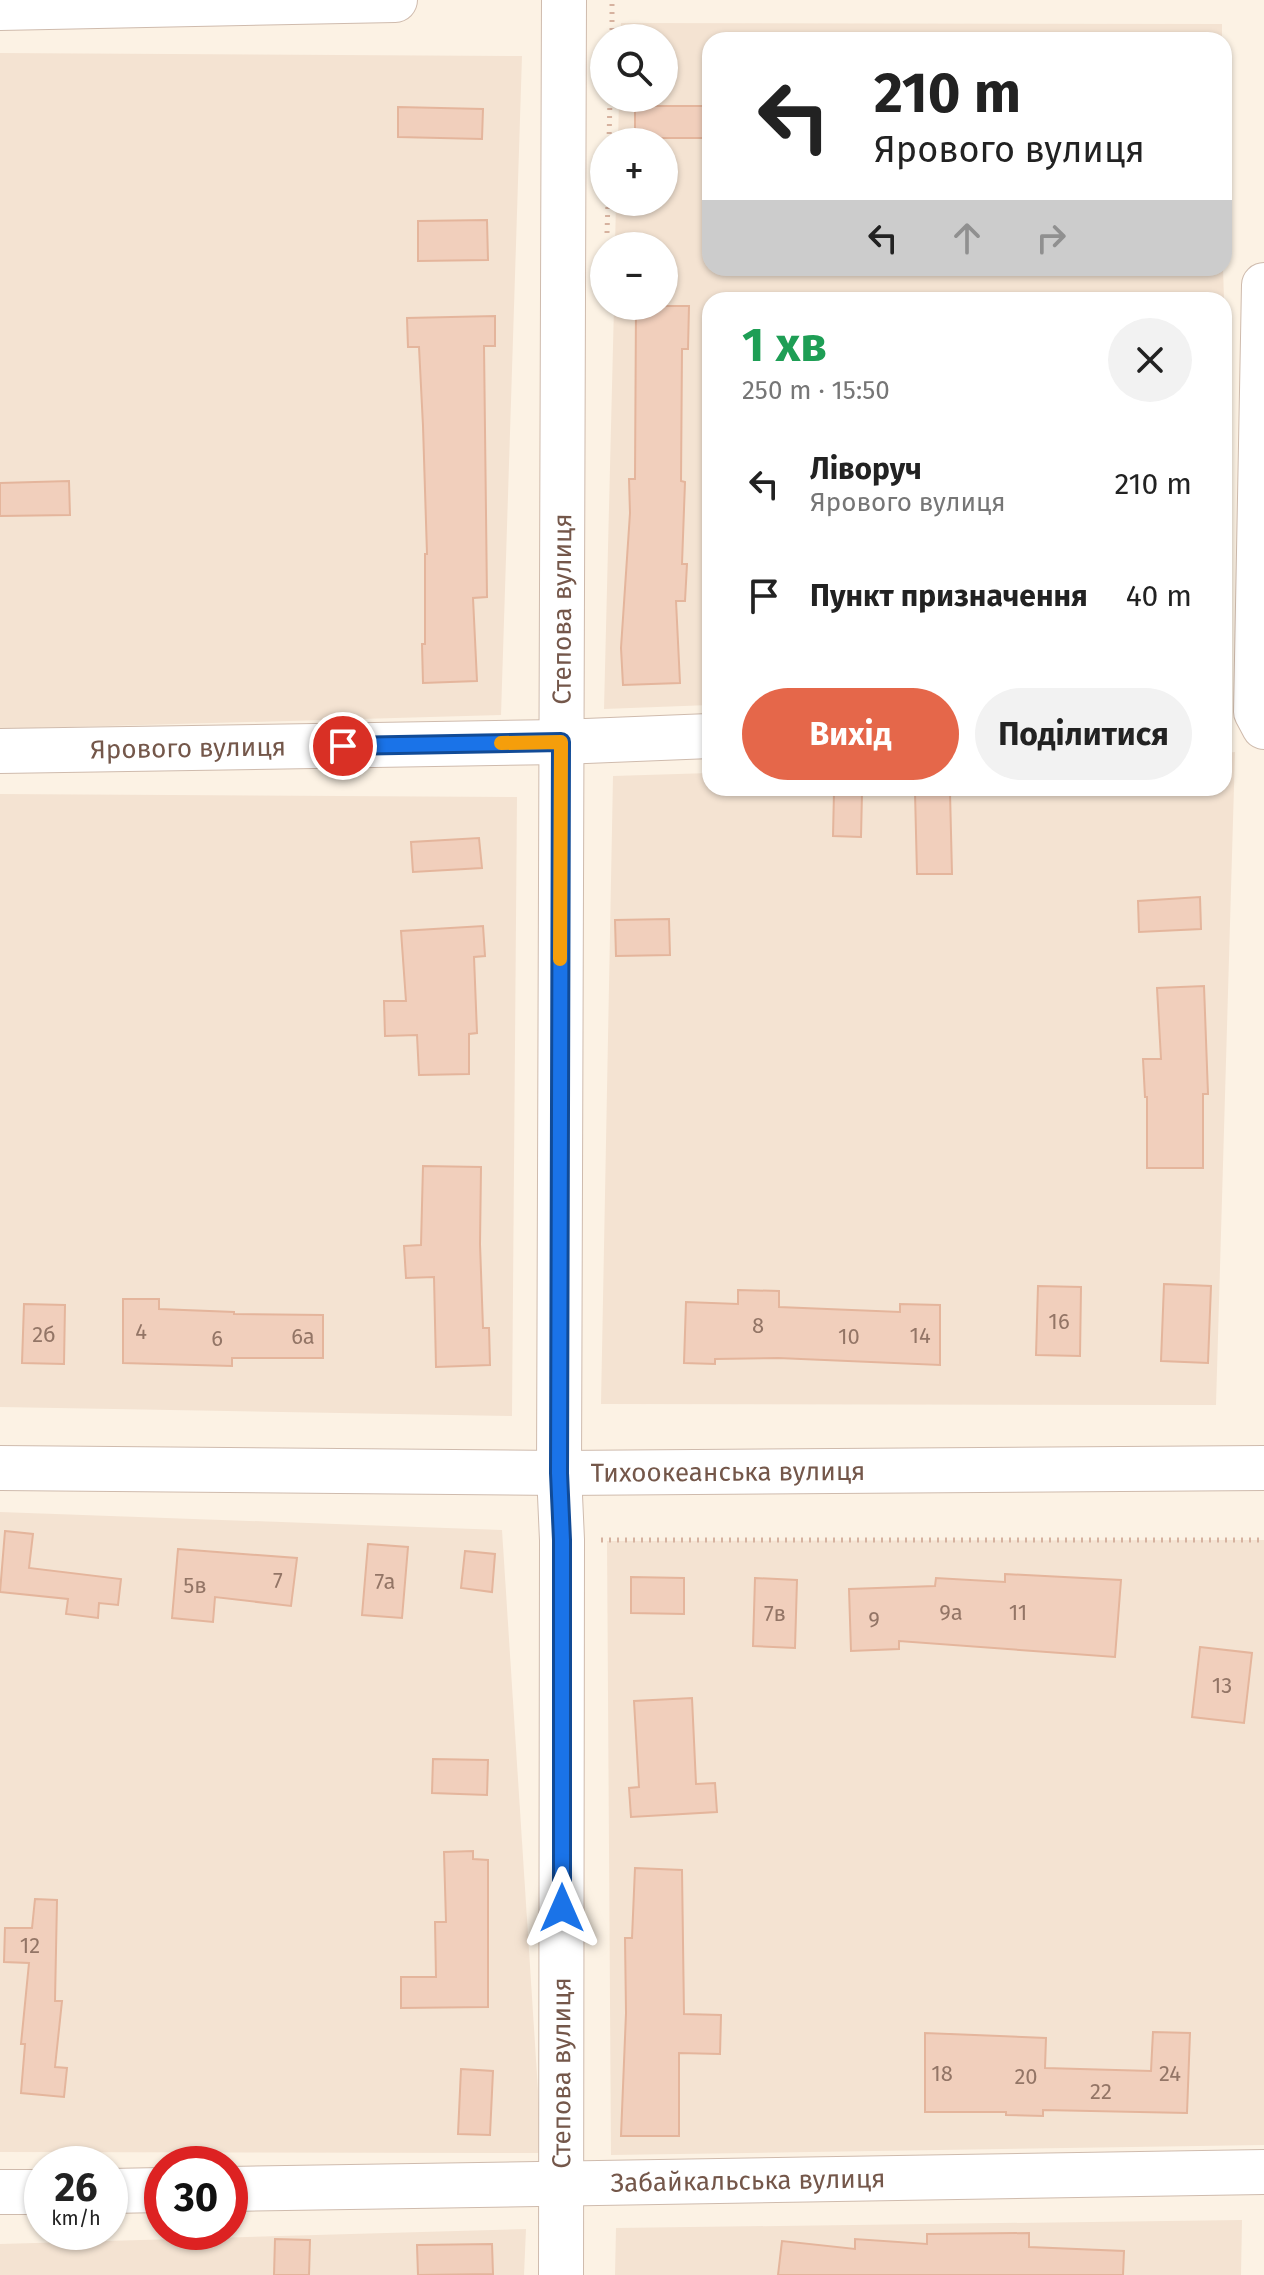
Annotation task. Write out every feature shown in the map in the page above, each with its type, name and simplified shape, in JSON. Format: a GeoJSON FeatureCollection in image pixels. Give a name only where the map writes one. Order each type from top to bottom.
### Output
{"type":"FeatureCollection","features":[{"type":"Feature","properties":{"kind":"street"},"geometry":{"type":"LineString","coordinates":[[0,8],[395,0]]}},
{"type":"Feature","properties":{"kind":"street","name":"Степова вулиця"},"geometry":{"type":"LineString","coordinates":[[561,2275],[562,1540],[559,1473],[564,0]]}},
{"type":"Feature","properties":{"kind":"street"},"geometry":{"type":"LineString","coordinates":[[1252,716],[1264,285]]}},
{"type":"Feature","properties":{"kind":"street","name":"Ярового вулиця"},"geometry":{"type":"LineString","coordinates":[[0,751],[561,742],[702,736]]}},
{"type":"Feature","properties":{"kind":"street","name":"Тихоокеанська вулиця"},"geometry":{"type":"LineString","coordinates":[[0,1468],[559,1473],[1264,1468]]}},
{"type":"Feature","properties":{"kind":"street","name":"Забайкальська вулиця"},"geometry":{"type":"LineString","coordinates":[[248,2189],[1264,2172]]}},
{"type":"Feature","properties":{"kind":"street"},"geometry":{"type":"LineString","coordinates":[[0,2192],[24,2192]]}},
{"type":"Feature","properties":{"kind":"path"},"geometry":{"type":"LineString","coordinates":[[612,0],[612,24]]}},
{"type":"Feature","properties":{"kind":"path"},"geometry":{"type":"LineString","coordinates":[[562,1540],[1264,1540]]}},
{"type":"Feature","properties":{"kind":"shaded area"},"geometry":{"type":"Polygon","coordinates":[[[621,23],[1222,24],[1222,32],[702,32],[702,276],[1223,276],[1224,292],[702,292],[702,705],[604,709],[614,320],[678,320],[678,232],[615,232],[616,216],[678,216],[678,128],[618,128],[619,112],[678,112],[678,24],[621,23]]]}},
{"type":"Feature","properties":{"kind":"shaded area"},"geometry":{"type":"Polygon","coordinates":[[[0,53],[522,56],[501,715],[0,729],[0,53]]]}},
{"type":"Feature","properties":{"kind":"shaded area"},"geometry":{"type":"Polygon","coordinates":[[[1232,752],[1235,752],[1216,1405],[601,1404],[613,776],[702,773],[702,796],[1232,796],[1232,752]]]}},
{"type":"Feature","properties":{"kind":"shaded area"},"geometry":{"type":"Polygon","coordinates":[[[0,794],[517,797],[512,1416],[0,1407],[0,794]]]}},
{"type":"Feature","properties":{"kind":"shaded area"},"geometry":{"type":"Polygon","coordinates":[[[0,1512],[502,1530],[542,2153],[248,2152],[248,2146],[144,2146],[144,2152],[128,2152],[128,2146],[24,2146],[24,2152],[0,2152],[0,1512]]]}},
{"type":"Feature","properties":{"kind":"shaded area"},"geometry":{"type":"Polygon","coordinates":[[[1264,1540],[1264,2145],[611,2155],[607,1541],[1264,1540]]]}},
{"type":"Feature","properties":{"kind":"shaded area"},"geometry":{"type":"Polygon","coordinates":[[[1242,2220],[1241,2275],[615,2275],[616,2228],[1242,2220]]]}},
{"type":"Feature","properties":{"kind":"shaded area"},"geometry":{"type":"Polygon","coordinates":[[[526,2229],[524,2275],[0,2275],[0,2244],[24,2243],[24,2250],[128,2250],[128,2240],[144,2240],[144,2250],[248,2250],[248,2237],[526,2229]]]}},
{"type":"Feature","properties":{"kind":"building"},"geometry":{"type":"Polygon","coordinates":[[[678,106],[702,106],[702,138],[678,138],[678,128],[635,128],[635,112],[678,112],[678,106]]]}},
{"type":"Feature","properties":{"kind":"building"},"geometry":{"type":"Polygon","coordinates":[[[398,107],[483,109],[482,139],[398,137],[398,107]]]}},
{"type":"Feature","properties":{"kind":"building"},"geometry":{"type":"Polygon","coordinates":[[[487,220],[488,260],[418,261],[418,221],[487,220]]]}},
{"type":"Feature","properties":{"kind":"building"},"geometry":{"type":"Polygon","coordinates":[[[678,306],[689,306],[688,349],[682,349],[681,481],[685,482],[682,564],[687,564],[685,601],[676,601],[680,683],[623,685],[621,648],[630,513],[629,479],[635,479],[636,320],[678,320],[678,306]]]}},
{"type":"Feature","properties":{"kind":"building"},"geometry":{"type":"Polygon","coordinates":[[[495,316],[495,346],[484,346],[487,597],[473,598],[477,681],[423,683],[427,554],[423,426],[419,347],[408,347],[407,318],[495,316]]]}},
{"type":"Feature","properties":{"kind":"building"},"geometry":{"type":"Polygon","coordinates":[[[69,481],[70,515],[0,516],[0,483],[69,481]]]}},
{"type":"Feature","properties":{"kind":"building"},"geometry":{"type":"Polygon","coordinates":[[[834,796],[862,796],[861,837],[833,836],[834,796]]]}},
{"type":"Feature","properties":{"kind":"building"},"geometry":{"type":"Polygon","coordinates":[[[915,796],[950,796],[952,874],[917,874],[915,796]]]}},
{"type":"Feature","properties":{"kind":"building"},"geometry":{"type":"Polygon","coordinates":[[[479,838],[482,868],[413,872],[411,842],[479,838]]]}},
{"type":"Feature","properties":{"kind":"building"},"geometry":{"type":"Polygon","coordinates":[[[1200,897],[1201,929],[1139,932],[1138,901],[1200,897]]]}},
{"type":"Feature","properties":{"kind":"building"},"geometry":{"type":"Polygon","coordinates":[[[669,919],[670,955],[616,956],[615,920],[669,919]]]}},
{"type":"Feature","properties":{"kind":"building"},"geometry":{"type":"Polygon","coordinates":[[[483,926],[485,956],[474,957],[477,1033],[469,1034],[469,1074],[419,1075],[417,1035],[385,1036],[384,1001],[406,1001],[401,931],[483,926]]]}},
{"type":"Feature","properties":{"kind":"building"},"geometry":{"type":"Polygon","coordinates":[[[1204,986],[1208,1094],[1203,1094],[1203,1168],[1147,1168],[1147,1097],[1143,1059],[1161,1059],[1157,988],[1204,986]]]}},
{"type":"Feature","properties":{"kind":"building"},"geometry":{"type":"Polygon","coordinates":[[[423,1166],[481,1167],[483,1328],[489,1328],[490,1365],[436,1367],[434,1277],[406,1278],[404,1246],[421,1245],[423,1166]]]}},
{"type":"Feature","properties":{"kind":"building"},"geometry":{"type":"Polygon","coordinates":[[[1164,1284],[1211,1286],[1208,1363],[1161,1361],[1164,1284]]]}},
{"type":"Feature","properties":{"kind":"building"},"geometry":{"type":"Polygon","coordinates":[[[1038,1286],[1081,1287],[1080,1356],[1036,1355],[1038,1286]]]}},
{"type":"Feature","properties":{"kind":"building"},"geometry":{"type":"Polygon","coordinates":[[[738,1290],[779,1291],[779,1307],[900,1312],[900,1304],[940,1305],[940,1365],[778,1358],[715,1359],[715,1364],[684,1363],[686,1302],[738,1304],[738,1290]]]}},
{"type":"Feature","properties":{"kind":"building"},"geometry":{"type":"Polygon","coordinates":[[[123,1299],[159,1299],[159,1309],[323,1315],[323,1358],[232,1358],[232,1366],[123,1363],[123,1299]]]}},
{"type":"Feature","properties":{"kind":"building"},"geometry":{"type":"Polygon","coordinates":[[[24,1304],[65,1305],[64,1364],[22,1363],[24,1304]]]}},
{"type":"Feature","properties":{"kind":"building"},"geometry":{"type":"Polygon","coordinates":[[[5,1531],[33,1534],[29,1568],[121,1579],[118,1605],[99,1603],[98,1618],[66,1614],[68,1599],[0,1592],[5,1531]]]}},
{"type":"Feature","properties":{"kind":"building"},"geometry":{"type":"Polygon","coordinates":[[[368,1544],[408,1547],[402,1618],[362,1615],[368,1544]]]}},
{"type":"Feature","properties":{"kind":"building"},"geometry":{"type":"Polygon","coordinates":[[[178,1549],[297,1558],[291,1606],[215,1597],[213,1622],[172,1618],[178,1549]]]}},
{"type":"Feature","properties":{"kind":"building"},"geometry":{"type":"Polygon","coordinates":[[[465,1551],[495,1554],[492,1592],[461,1588],[465,1551]]]}},
{"type":"Feature","properties":{"kind":"building"},"geometry":{"type":"Polygon","coordinates":[[[1005,1574],[1121,1580],[1115,1657],[899,1641],[899,1649],[851,1651],[849,1589],[935,1586],[936,1578],[1005,1582],[1005,1574]]]}},
{"type":"Feature","properties":{"kind":"building"},"geometry":{"type":"Polygon","coordinates":[[[631,1577],[684,1578],[684,1614],[631,1613],[631,1577]]]}},
{"type":"Feature","properties":{"kind":"building"},"geometry":{"type":"Polygon","coordinates":[[[755,1578],[797,1580],[795,1648],[753,1646],[755,1578]]]}},
{"type":"Feature","properties":{"kind":"building"},"geometry":{"type":"Polygon","coordinates":[[[1200,1647],[1252,1653],[1244,1723],[1192,1717],[1200,1647]]]}},
{"type":"Feature","properties":{"kind":"building"},"geometry":{"type":"Polygon","coordinates":[[[692,1698],[696,1784],[715,1783],[717,1812],[631,1817],[629,1788],[639,1787],[634,1701],[692,1698]]]}},
{"type":"Feature","properties":{"kind":"building"},"geometry":{"type":"Polygon","coordinates":[[[433,1759],[488,1760],[487,1795],[432,1793],[433,1759]]]}},
{"type":"Feature","properties":{"kind":"building"},"geometry":{"type":"Polygon","coordinates":[[[473,1851],[473,1859],[488,1860],[488,2007],[401,2008],[401,1977],[436,1977],[435,1922],[446,1922],[444,1852],[473,1851]]]}},
{"type":"Feature","properties":{"kind":"building"},"geometry":{"type":"Polygon","coordinates":[[[635,1868],[682,1870],[684,2014],[721,2015],[720,2054],[679,2053],[679,2136],[621,2136],[626,2013],[625,1938],[632,1938],[635,1868]]]}},
{"type":"Feature","properties":{"kind":"building"},"geometry":{"type":"Polygon","coordinates":[[[35,1899],[57,1900],[55,2001],[62,2001],[55,2067],[67,2068],[64,2097],[21,2093],[25,2044],[21,2044],[29,1963],[4,1962],[5,1928],[32,1928],[35,1899]]]}},
{"type":"Feature","properties":{"kind":"building"},"geometry":{"type":"Polygon","coordinates":[[[1153,2032],[1190,2033],[1187,2113],[1043,2110],[1043,2116],[1006,2115],[1006,2112],[925,2112],[925,2033],[1046,2038],[1045,2068],[1151,2071],[1153,2032]]]}},
{"type":"Feature","properties":{"kind":"building"},"geometry":{"type":"Polygon","coordinates":[[[461,2069],[493,2071],[490,2135],[458,2134],[461,2069]]]}},
{"type":"Feature","properties":{"kind":"building"},"geometry":{"type":"Polygon","coordinates":[[[1029,2233],[1029,2247],[1124,2251],[1123,2275],[778,2275],[782,2241],[855,2249],[855,2239],[927,2244],[927,2234],[1029,2233]]]}},
{"type":"Feature","properties":{"kind":"building"},"geometry":{"type":"Polygon","coordinates":[[[275,2239],[310,2240],[309,2275],[274,2275],[275,2239]]]}},
{"type":"Feature","properties":{"kind":"building"},"geometry":{"type":"Polygon","coordinates":[[[492,2244],[493,2274],[418,2275],[417,2245],[492,2244]]]}},
{"type":"Feature","properties":{"kind":"slow traffic"},"geometry":{"type":"LineString","coordinates":[[501,743],[561,742],[560,959]]}},
{"type":"Feature","properties":{"kind":"route"},"geometry":{"type":"LineString","coordinates":[[343,746],[561,742],[559,1473],[562,1540],[562,1908]]}}]}
